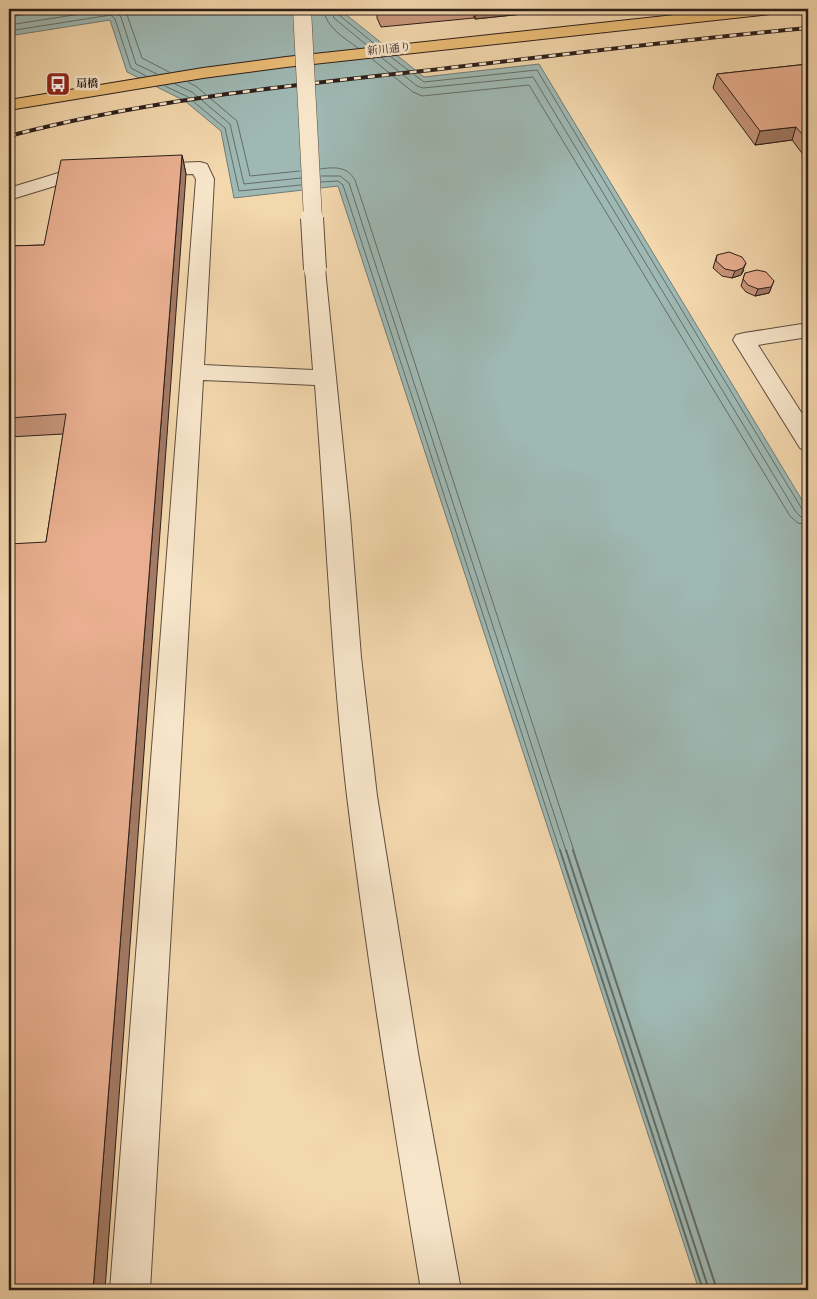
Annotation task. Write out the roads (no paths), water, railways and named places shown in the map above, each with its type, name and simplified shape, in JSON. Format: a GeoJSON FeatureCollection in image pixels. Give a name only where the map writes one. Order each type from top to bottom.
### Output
{"type":"FeatureCollection","features":[{"type":"Feature","properties":{"kind":"main road","name":"新川通り"},"geometry":{"type":"LineString","coordinates":[[9,105],[277,63],[696,13],[770,9]]}},
{"type":"Feature","properties":{"kind":"lane"},"geometry":{"type":"LineString","coordinates":[[302,9],[315,269],[326,378],[347,657],[362,796],[400,1053],[441,1290]]}},
{"type":"Feature","properties":{"kind":"lane"},"geometry":{"type":"LineString","coordinates":[[9,194],[82,172],[200,168],[205,179],[130,1290]]}},
{"type":"Feature","properties":{"kind":"lane"},"geometry":{"type":"LineString","coordinates":[[808,330],[744,340],[808,442]]}},
{"type":"Feature","properties":{"kind":"lane"},"geometry":{"type":"LineString","coordinates":[[192,372],[326,378]]}},
{"type":"Feature","properties":{"kind":"water"},"geometry":{"type":"Polygon","coordinates":[[[9,9],[339,9],[424,77],[539,64],[808,510],[808,1290],[699,1290],[338,186],[234,198],[221,131],[185,101],[127,72],[110,20],[9,36],[9,9]]]}},
{"type":"Feature","properties":{"kind":"railway"},"geometry":{"type":"LineString","coordinates":[[9,136],[109,113],[210,96],[660,43],[808,28]]}},
{"type":"Feature","properties":{"kind":"place","name":"扇橋"},"geometry":{"type":"Point","coordinates":[58,84]}}]}
